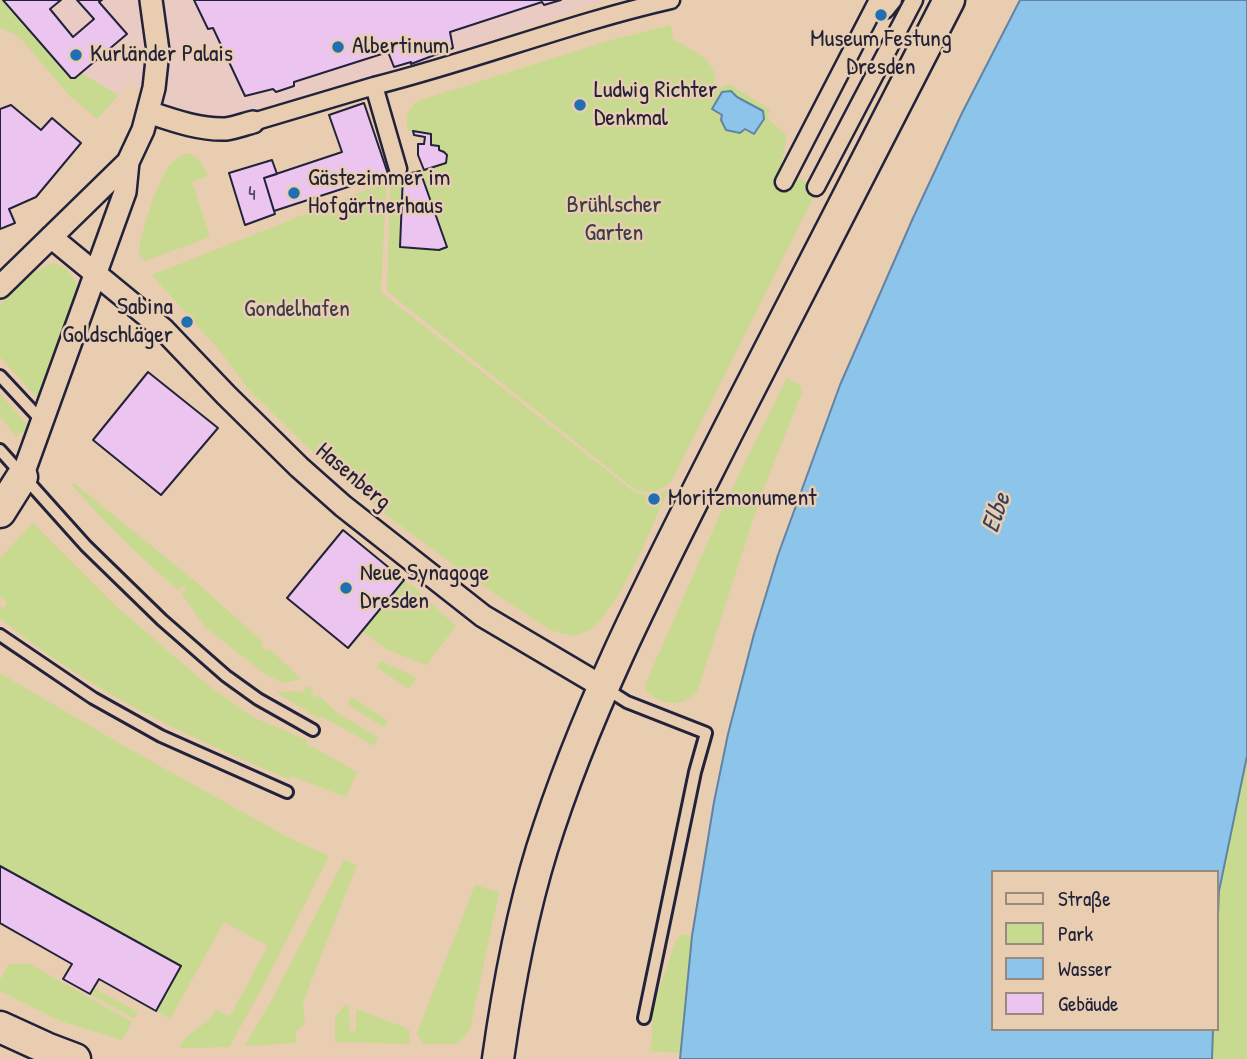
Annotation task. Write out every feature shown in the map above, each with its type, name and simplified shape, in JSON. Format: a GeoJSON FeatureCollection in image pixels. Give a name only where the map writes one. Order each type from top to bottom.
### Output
{"type":"FeatureCollection","features":[{"type":"Feature","properties":{"kind":"main road"},"geometry":{"type":"LineString","coordinates":[[498,1059],[514,958],[542,849],[603,687],[709,467],[949,0]]}},
{"type":"Feature","properties":{"kind":"main road"},"geometry":{"type":"LineString","coordinates":[[0,512],[22,477]]}},
{"type":"Feature","properties":{"kind":"main road"},"geometry":{"type":"LineString","coordinates":[[0,1027],[71,1058]]}},
{"type":"Feature","properties":{"kind":"street"},"geometry":{"type":"LineString","coordinates":[[0,287],[128,162],[144,130],[154,88],[158,51],[151,0]]}},
{"type":"Feature","properties":{"kind":"street"},"geometry":{"type":"LineString","coordinates":[[148,112],[183,123],[227,129],[431,72],[620,12],[671,0]]}},
{"type":"Feature","properties":{"kind":"street"},"geometry":{"type":"LineString","coordinates":[[816,187],[914,0]]}},
{"type":"Feature","properties":{"kind":"street"},"geometry":{"type":"LineString","coordinates":[[784,182],[885,4]]}},
{"type":"Feature","properties":{"kind":"street"},"geometry":{"type":"LineString","coordinates":[[374,86],[398,169]]}},
{"type":"Feature","properties":{"kind":"street"},"geometry":{"type":"LineString","coordinates":[[22,477],[125,192],[128,162]]}},
{"type":"Feature","properties":{"kind":"street","name":"Hasenberg"},"geometry":{"type":"LineString","coordinates":[[51,237],[163,329],[235,404],[343,506],[483,616],[603,687]]}},
{"type":"Feature","properties":{"kind":"lane"},"geometry":{"type":"LineString","coordinates":[[0,376],[43,422]]}},
{"type":"Feature","properties":{"kind":"lane"},"geometry":{"type":"LineString","coordinates":[[0,450],[86,546],[162,620],[258,699],[313,730]]}},
{"type":"Feature","properties":{"kind":"lane"},"geometry":{"type":"LineString","coordinates":[[1,637],[93,698],[162,736],[287,792]]}},
{"type":"Feature","properties":{"kind":"lane"},"geometry":{"type":"LineString","coordinates":[[603,687],[627,702],[706,733],[695,772],[644,1018]]}},
{"type":"Feature","properties":{"kind":"shaded area"},"geometry":{"type":"Polygon","coordinates":[[[3,0],[605,0],[371,81],[242,119],[198,117],[161,106],[129,81],[119,95],[81,73],[71,78],[3,0]]]}},
{"type":"Feature","properties":{"kind":"green space"},"geometry":{"type":"Polygon","coordinates":[[[0,0],[3,0],[71,78],[81,73],[119,95],[97,119],[69,95],[22,40],[0,28],[0,0]]]}},
{"type":"Feature","properties":{"kind":"green space","name":"Brühlscher Garten"},"geometry":{"type":"Polygon","coordinates":[[[671,25],[673,39],[694,51],[712,67],[714,82],[722,88],[731,85],[770,110],[767,118],[786,135],[782,173],[818,188],[671,482],[659,490],[647,492],[637,491],[387,291],[390,187],[385,182],[403,175],[401,247],[439,250],[447,247],[420,171],[445,163],[447,156],[431,145],[431,134],[408,131],[408,114],[414,104],[611,40],[671,25]]]}},
{"type":"Feature","properties":{"kind":"green space"},"geometry":{"type":"Polygon","coordinates":[[[189,153],[200,161],[208,176],[192,182],[210,237],[145,261],[139,255],[140,246],[155,195],[170,165],[189,153]]]}},
{"type":"Feature","properties":{"kind":"green space","name":"Gondelhafen"},"geometry":{"type":"Polygon","coordinates":[[[381,184],[386,188],[381,292],[634,492],[652,495],[669,489],[620,593],[592,629],[574,636],[550,630],[473,579],[386,515],[315,454],[249,390],[219,350],[152,275],[381,184]]]}},
{"type":"Feature","properties":{"kind":"green space"},"geometry":{"type":"Polygon","coordinates":[[[53,263],[70,273],[78,291],[40,401],[0,357],[0,304],[35,271],[53,263]]]}},
{"type":"Feature","properties":{"kind":"green space"},"geometry":{"type":"Polygon","coordinates":[[[787,378],[801,386],[802,392],[760,498],[697,692],[679,703],[660,700],[647,693],[645,685],[725,503],[787,378]]]}},
{"type":"Feature","properties":{"kind":"green space"},"geometry":{"type":"Polygon","coordinates":[[[0,394],[30,427],[27,436],[21,432],[16,436],[0,417],[0,394]]]}},
{"type":"Feature","properties":{"kind":"green space"},"geometry":{"type":"Polygon","coordinates":[[[71,484],[75,484],[196,582],[263,642],[261,645],[267,651],[270,649],[301,679],[283,683],[265,674],[205,627],[182,594],[186,590],[183,586],[178,590],[150,565],[109,526],[71,484]]]}},
{"type":"Feature","properties":{"kind":"green space"},"geometry":{"type":"Polygon","coordinates":[[[33,523],[119,609],[210,687],[255,718],[307,740],[306,743],[357,772],[346,797],[291,776],[289,779],[251,763],[138,709],[67,667],[0,618],[0,606],[5,608],[7,601],[0,598],[0,558],[33,523]]]}},
{"type":"Feature","properties":{"kind":"green space"},"geometry":{"type":"Polygon","coordinates":[[[404,580],[456,626],[426,665],[386,649],[362,631],[404,580]]]}},
{"type":"Feature","properties":{"kind":"green space"},"geometry":{"type":"Polygon","coordinates":[[[381,661],[417,678],[409,689],[376,667],[381,661]]]}},
{"type":"Feature","properties":{"kind":"green space"},"geometry":{"type":"Polygon","coordinates":[[[0,673],[289,838],[329,856],[264,985],[229,1047],[179,1048],[216,1010],[230,1016],[268,946],[224,922],[170,1019],[156,1011],[181,966],[0,866],[0,673]]]}},
{"type":"Feature","properties":{"kind":"green space"},"geometry":{"type":"Polygon","coordinates":[[[308,686],[314,691],[311,694],[315,698],[318,695],[339,714],[378,737],[374,746],[321,716],[319,719],[276,692],[303,693],[308,686]]]}},
{"type":"Feature","properties":{"kind":"green space"},"geometry":{"type":"Polygon","coordinates":[[[352,697],[388,721],[383,727],[347,704],[352,697]]]}},
{"type":"Feature","properties":{"kind":"green space"},"geometry":{"type":"Polygon","coordinates":[[[1247,756],[1247,1059],[1212,1059],[1213,1031],[1219,1031],[1219,891],[1247,756]]]}},
{"type":"Feature","properties":{"kind":"green space"},"geometry":{"type":"Polygon","coordinates":[[[344,860],[357,865],[303,1002],[305,1024],[296,1031],[296,1043],[245,1046],[277,990],[344,860]]]}},
{"type":"Feature","properties":{"kind":"green space"},"geometry":{"type":"Polygon","coordinates":[[[475,885],[499,892],[470,1030],[457,1044],[423,1044],[417,1033],[475,885]]]}},
{"type":"Feature","properties":{"kind":"green space"},"geometry":{"type":"Polygon","coordinates":[[[681,934],[692,936],[680,1053],[651,1051],[653,1007],[675,943],[681,934]]]}},
{"type":"Feature","properties":{"kind":"green space"},"geometry":{"type":"Polygon","coordinates":[[[9,964],[30,964],[132,1022],[122,1040],[60,1021],[0,991],[0,980],[9,964]]]}},
{"type":"Feature","properties":{"kind":"green space"},"geometry":{"type":"Polygon","coordinates":[[[94,988],[138,1012],[134,1019],[90,994],[94,988]]]}},
{"type":"Feature","properties":{"kind":"green space"},"geometry":{"type":"Polygon","coordinates":[[[346,1004],[349,1006],[350,1031],[356,1031],[356,1009],[409,1029],[410,1044],[335,1042],[335,1017],[346,1004]]]}},
{"type":"Feature","properties":{"kind":"water","name":"Elbe"},"geometry":{"type":"Polygon","coordinates":[[[1020,0],[1247,0],[1247,756],[1219,891],[1219,870],[992,870],[992,1031],[1213,1031],[1212,1059],[680,1059],[692,936],[714,802],[728,734],[754,634],[778,555],[840,385],[962,113],[1020,0]]]}},
{"type":"Feature","properties":{"kind":"water"},"geometry":{"type":"Polygon","coordinates":[[[731,91],[763,111],[764,119],[754,134],[745,129],[740,133],[726,130],[721,120],[722,115],[712,109],[722,92],[731,91]]]}},
{"type":"Feature","properties":{"kind":"building","name":"Kurländer Palais"},"geometry":{"type":"Polygon","coordinates":[[[3,0],[61,0],[50,9],[73,37],[94,19],[77,0],[102,0],[99,2],[127,34],[75,78],[71,78],[3,0]]]}},
{"type":"Feature","properties":{"kind":"building","name":"Albertinum"},"geometry":{"type":"Polygon","coordinates":[[[194,0],[561,0],[544,5],[542,2],[450,32],[453,48],[411,64],[394,67],[388,52],[294,82],[294,86],[276,92],[273,89],[245,96],[213,28],[208,29],[194,0]]]}},
{"type":"Feature","properties":{"kind":"building"},"geometry":{"type":"Polygon","coordinates":[[[364,103],[388,174],[274,211],[264,178],[342,152],[329,115],[364,103]]]}},
{"type":"Feature","properties":{"kind":"building"},"geometry":{"type":"Polygon","coordinates":[[[11,105],[41,130],[52,118],[81,143],[36,197],[9,209],[15,223],[0,229],[0,109],[11,105]]]}},
{"type":"Feature","properties":{"kind":"building"},"geometry":{"type":"Polygon","coordinates":[[[413,131],[431,134],[431,145],[439,146],[439,150],[447,155],[446,163],[424,170],[418,155],[418,144],[424,144],[425,137],[414,135],[413,131]]]}},
{"type":"Feature","properties":{"kind":"building"},"geometry":{"type":"Polygon","coordinates":[[[272,160],[277,174],[264,178],[275,214],[245,225],[229,173],[272,160]]]}},
{"type":"Feature","properties":{"kind":"building"},"geometry":{"type":"Polygon","coordinates":[[[420,171],[447,247],[439,250],[400,247],[403,175],[420,171]]]}},
{"type":"Feature","properties":{"kind":"building"},"geometry":{"type":"Polygon","coordinates":[[[148,372],[218,428],[161,495],[93,440],[148,372]]]}},
{"type":"Feature","properties":{"kind":"building","name":"Neue Synagoge Dresden"},"geometry":{"type":"Polygon","coordinates":[[[343,530],[404,580],[348,648],[287,598],[343,530]]]}},
{"type":"Feature","properties":{"kind":"building"},"geometry":{"type":"Polygon","coordinates":[[[0,866],[181,966],[156,1011],[99,979],[90,994],[63,979],[72,964],[0,923],[0,866]]]}},
{"type":"Feature","properties":{"kind":"place","name":"Museum Festung Dresden"},"geometry":{"type":"Point","coordinates":[881,15]}},
{"type":"Feature","properties":{"kind":"place","name":"Albertinum"},"geometry":{"type":"Point","coordinates":[338,47]}},
{"type":"Feature","properties":{"kind":"place","name":"Kurländer Palais"},"geometry":{"type":"Point","coordinates":[76,55]}},
{"type":"Feature","properties":{"kind":"place","name":"Ludwig Richter Denkmal"},"geometry":{"type":"Point","coordinates":[580,105]}},
{"type":"Feature","properties":{"kind":"place","name":"Gästezimmer im Hofgärtnerhaus"},"geometry":{"type":"Point","coordinates":[294,193]}},
{"type":"Feature","properties":{"kind":"place","name":"Sabina Goldschläger"},"geometry":{"type":"Point","coordinates":[187,322]}},
{"type":"Feature","properties":{"kind":"place","name":"Moritzmonument"},"geometry":{"type":"Point","coordinates":[654,499]}},
{"type":"Feature","properties":{"kind":"place","name":"Neue Synagoge Dresden"},"geometry":{"type":"Point","coordinates":[346,588]}}]}
